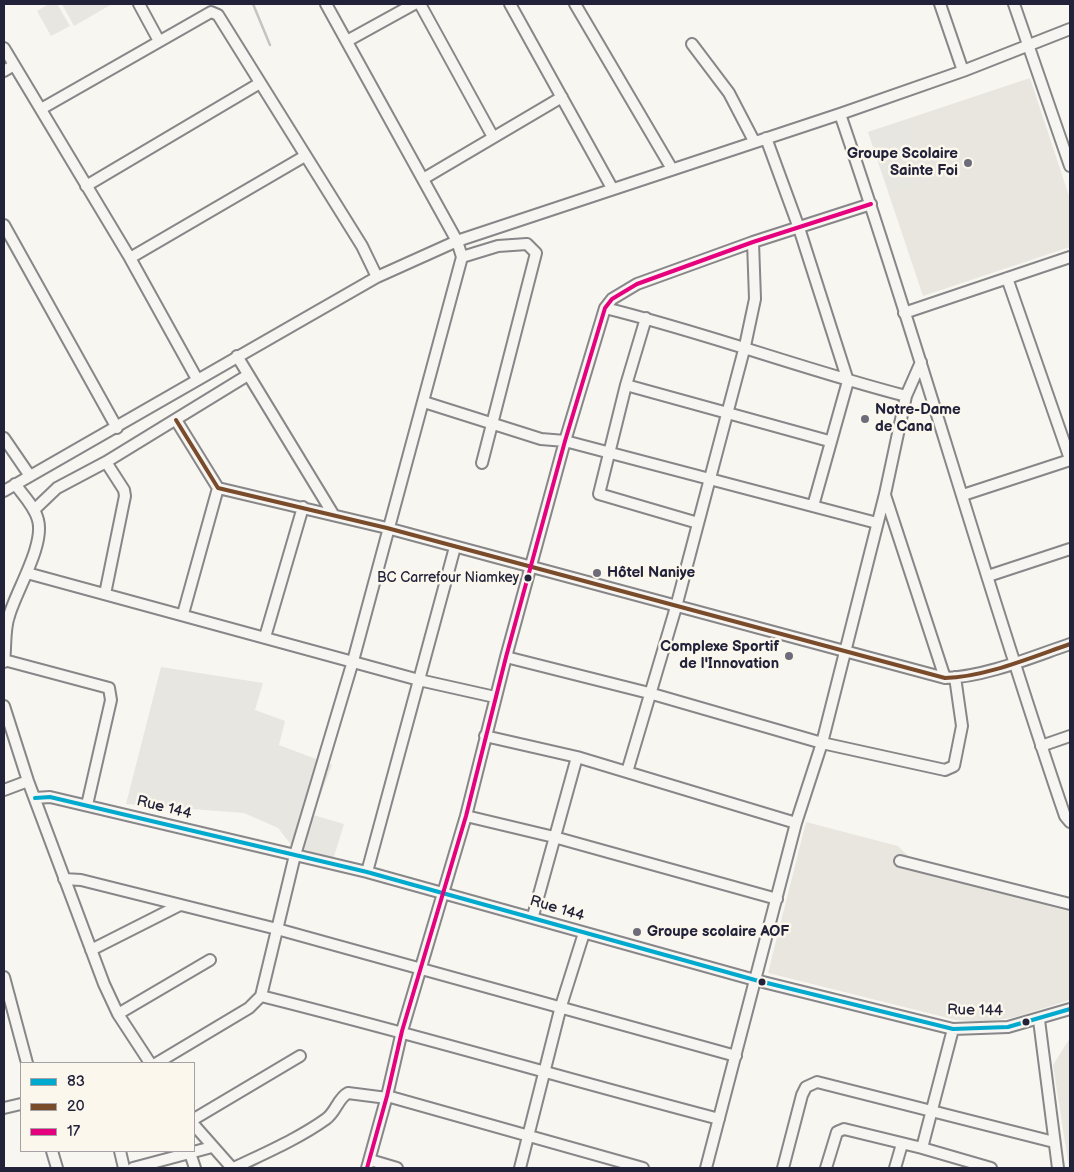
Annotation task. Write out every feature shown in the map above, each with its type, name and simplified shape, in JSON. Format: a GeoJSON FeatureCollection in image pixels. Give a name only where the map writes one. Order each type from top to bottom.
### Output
{"type":"FeatureCollection","features":[{"type":"Feature","properties":{"kind":"street"},"geometry":{"type":"LineString","coordinates":[[139,4],[159,41]]}},
{"type":"Feature","properties":{"kind":"street"},"geometry":{"type":"LineString","coordinates":[[159,1062],[249,1008],[261,996],[295,855],[353,661],[387,528],[424,402],[462,257],[457,241],[326,4]]}},
{"type":"Feature","properties":{"kind":"street"},"geometry":{"type":"LineString","coordinates":[[347,41],[414,4]]}},
{"type":"Feature","properties":{"kind":"street"},"geometry":{"type":"LineString","coordinates":[[420,4],[494,137]]}},
{"type":"Feature","properties":{"kind":"street"},"geometry":{"type":"LineString","coordinates":[[510,4],[612,188]]}},
{"type":"Feature","properties":{"kind":"street"},"geometry":{"type":"LineString","coordinates":[[575,4],[672,169]]}},
{"type":"Feature","properties":{"kind":"street"},"geometry":{"type":"LineString","coordinates":[[940,4],[963,71]]}},
{"type":"Feature","properties":{"kind":"street"},"geometry":{"type":"LineString","coordinates":[[1014,4],[1070,166]]}},
{"type":"Feature","properties":{"kind":"street"},"geometry":{"type":"LineString","coordinates":[[41,109],[211,12],[218,15],[362,246],[377,277]]}},
{"type":"Feature","properties":{"kind":"street"},"geometry":{"type":"LineString","coordinates":[[4,491],[117,428],[237,356],[377,277],[457,241],[612,188],[840,114],[963,71],[1070,28]]}},
{"type":"Feature","properties":{"kind":"street"},"geometry":{"type":"LineString","coordinates":[[692,44],[728,93],[754,141]]}},
{"type":"Feature","properties":{"kind":"street"},"geometry":{"type":"LineString","coordinates":[[4,48],[130,258],[198,379]]}},
{"type":"Feature","properties":{"kind":"street"},"geometry":{"type":"LineString","coordinates":[[4,71],[14,65]]}},
{"type":"Feature","properties":{"kind":"street"},"geometry":{"type":"LineString","coordinates":[[86,186],[260,84]]}},
{"type":"Feature","properties":{"kind":"street"},"geometry":{"type":"LineString","coordinates":[[423,179],[562,97]]}},
{"type":"Feature","properties":{"kind":"street"},"geometry":{"type":"LineString","coordinates":[[840,114],[871,204],[963,495],[1013,663],[1065,816],[1070,822]]}},
{"type":"Feature","properties":{"kind":"street"},"geometry":{"type":"LineString","coordinates":[[766,138],[799,228],[848,381],[829,441],[813,506]]}},
{"type":"Feature","properties":{"kind":"street"},"geometry":{"type":"LineString","coordinates":[[130,258],[305,156]]}},
{"type":"Feature","properties":{"kind":"street"},"geometry":{"type":"LineString","coordinates":[[397,1168],[368,1164],[387,1097],[402,1031],[422,970],[466,816],[485,736],[530,567],[605,308],[612,299],[637,284],[753,242],[871,204]]}},
{"type":"Feature","properties":{"kind":"street"},"geometry":{"type":"LineString","coordinates":[[4,225],[117,428]]}},
{"type":"Feature","properties":{"kind":"street"},"geometry":{"type":"LineString","coordinates":[[627,772],[676,607],[745,346],[755,299],[753,242]]}},
{"type":"Feature","properties":{"kind":"street"},"geometry":{"type":"LineString","coordinates":[[462,257],[517,243],[527,244],[536,252],[482,463]]}},
{"type":"Feature","properties":{"kind":"street"},"geometry":{"type":"LineString","coordinates":[[904,313],[1070,257]]}},
{"type":"Feature","properties":{"kind":"street"},"geometry":{"type":"LineString","coordinates":[[963,495],[1070,460],[1007,278]]}},
{"type":"Feature","properties":{"kind":"street"},"geometry":{"type":"LineString","coordinates":[[605,308],[745,346],[848,381],[906,396]]}},
{"type":"Feature","properties":{"kind":"street"},"geometry":{"type":"LineString","coordinates":[[646,318],[626,385],[599,492],[600,495],[698,523]]}},
{"type":"Feature","properties":{"kind":"street"},"geometry":{"type":"LineString","coordinates":[[237,356],[333,514]]}},
{"type":"Feature","properties":{"kind":"street"},"geometry":{"type":"LineString","coordinates":[[706,1168],[796,823],[822,743],[877,524],[906,396],[921,362]]}},
{"type":"Feature","properties":{"kind":"street"},"geometry":{"type":"LineString","coordinates":[[34,510],[57,488],[106,462],[248,375]]}},
{"type":"Feature","properties":{"kind":"street"},"geometry":{"type":"LineString","coordinates":[[626,385],[829,441]]}},
{"type":"Feature","properties":{"kind":"street"},"geometry":{"type":"LineString","coordinates":[[424,402],[541,439],[565,441],[877,524]]}},
{"type":"Feature","properties":{"kind":"street"},"geometry":{"type":"LineString","coordinates":[[176,420],[218,488],[387,528],[845,652],[950,678],[1013,663],[1070,644]]}},
{"type":"Feature","properties":{"kind":"street"},"geometry":{"type":"LineString","coordinates":[[4,438],[30,476]]}},
{"type":"Feature","properties":{"kind":"street"},"geometry":{"type":"LineString","coordinates":[[105,594],[125,496],[124,490],[106,462]]}},
{"type":"Feature","properties":{"kind":"street"},"geometry":{"type":"LineString","coordinates":[[14,484],[34,510],[39,520],[39,531],[27,573],[9,616],[4,661],[109,688],[111,700],[87,805]]}},
{"type":"Feature","properties":{"kind":"street"},"geometry":{"type":"LineString","coordinates":[[183,614],[218,488]]}},
{"type":"Feature","properties":{"kind":"street"},"geometry":{"type":"LineString","coordinates":[[506,657],[649,693],[822,743],[950,770],[954,766],[962,726],[950,678],[884,494]]}},
{"type":"Feature","properties":{"kind":"street"},"geometry":{"type":"LineString","coordinates":[[265,637],[303,508]]}},
{"type":"Feature","properties":{"kind":"street"},"geometry":{"type":"LineString","coordinates":[[367,872],[455,547]]}},
{"type":"Feature","properties":{"kind":"street"},"geometry":{"type":"LineString","coordinates":[[988,576],[1070,549]]}},
{"type":"Feature","properties":{"kind":"street"},"geometry":{"type":"LineString","coordinates":[[27,573],[183,614],[419,680],[496,697]]}},
{"type":"Feature","properties":{"kind":"street"},"geometry":{"type":"LineString","coordinates":[[4,706],[28,781],[91,950],[118,1014],[149,1062]]}},
{"type":"Feature","properties":{"kind":"street"},"geometry":{"type":"LineString","coordinates":[[485,736],[577,757],[796,823]]}},
{"type":"Feature","properties":{"kind":"street"},"geometry":{"type":"LineString","coordinates":[[1041,746],[1070,736]]}},
{"type":"Feature","properties":{"kind":"street"},"geometry":{"type":"LineString","coordinates":[[533,916],[577,757]]}},
{"type":"Feature","properties":{"kind":"street"},"geometry":{"type":"LineString","coordinates":[[4,790],[28,781]]}},
{"type":"Feature","properties":{"kind":"street","name":"Rue 144"},"geometry":{"type":"LineString","coordinates":[[35,798],[50,797],[87,805],[367,872],[533,916],[584,933],[755,980],[953,1029],[1008,1027],[1039,1020],[1070,1009]]}},
{"type":"Feature","properties":{"kind":"street"},"geometry":{"type":"LineString","coordinates":[[466,816],[554,837],[777,899]]}},
{"type":"Feature","properties":{"kind":"street"},"geometry":{"type":"LineString","coordinates":[[900,861],[1070,904]]}},
{"type":"Feature","properties":{"kind":"street"},"geometry":{"type":"LineString","coordinates":[[64,879],[81,880],[277,929],[422,970],[561,1006],[736,1056]]}},
{"type":"Feature","properties":{"kind":"street"},"geometry":{"type":"LineString","coordinates":[[91,950],[180,905]]}},
{"type":"Feature","properties":{"kind":"street"},"geometry":{"type":"LineString","coordinates":[[520,1168],[561,1006],[584,933]]}},
{"type":"Feature","properties":{"kind":"street"},"geometry":{"type":"LineString","coordinates":[[118,1014],[210,960]]}},
{"type":"Feature","properties":{"kind":"street"},"geometry":{"type":"LineString","coordinates":[[4,977],[27,1062]]}},
{"type":"Feature","properties":{"kind":"street"},"geometry":{"type":"LineString","coordinates":[[261,996],[402,1031],[545,1073],[718,1119]]}},
{"type":"Feature","properties":{"kind":"street"},"geometry":{"type":"LineString","coordinates":[[1039,1020],[1058,1168]]}},
{"type":"Feature","properties":{"kind":"street"},"geometry":{"type":"LineString","coordinates":[[922,1148],[953,1029]]}},
{"type":"Feature","properties":{"kind":"street"},"geometry":{"type":"LineString","coordinates":[[195,1118],[300,1056]]}},
{"type":"Feature","properties":{"kind":"street"},"geometry":{"type":"LineString","coordinates":[[783,1168],[802,1095],[806,1087],[812,1083],[825,1082],[932,1113],[1054,1142]]}},
{"type":"Feature","properties":{"kind":"street"},"geometry":{"type":"LineString","coordinates":[[195,1126],[233,1168],[321,1122],[336,1110],[341,1099],[348,1093],[387,1097],[643,1168]]}},
{"type":"Feature","properties":{"kind":"street"},"geometry":{"type":"LineString","coordinates":[[4,1108],[20,1104]]}},
{"type":"Feature","properties":{"kind":"street"},"geometry":{"type":"LineString","coordinates":[[826,1168],[835,1136],[840,1130],[854,1130],[991,1168]]}},
{"type":"Feature","properties":{"kind":"street"},"geometry":{"type":"LineString","coordinates":[[896,1168],[902,1144]]}},
{"type":"Feature","properties":{"kind":"street"},"geometry":{"type":"LineString","coordinates":[[195,1152],[212,1147]]}},
{"type":"Feature","properties":{"kind":"street"},"geometry":{"type":"LineString","coordinates":[[52,1152],[57,1168]]}},
{"type":"Feature","properties":{"kind":"street"},"geometry":{"type":"LineString","coordinates":[[120,1152],[124,1168]]}},
{"type":"Feature","properties":{"kind":"street"},"geometry":{"type":"LineString","coordinates":[[133,1168],[194,1152]]}},
{"type":"Feature","properties":{"kind":"street"},"geometry":{"type":"LineString","coordinates":[[190,1153],[195,1168]]}},
{"type":"Feature","properties":{"kind":"shaded area"},"geometry":{"type":"Polygon","coordinates":[[[49,4],[57,4],[70,26],[51,36],[37,11],[49,4]]]}},
{"type":"Feature","properties":{"kind":"shaded area"},"geometry":{"type":"Polygon","coordinates":[[[62,4],[112,4],[74,26],[62,4]]]}},
{"type":"Feature","properties":{"kind":"shaded area","name":"Groupe Scolaire Sainte Foi"},"geometry":{"type":"Polygon","coordinates":[[[1030,78],[1070,199],[1070,247],[923,296],[868,132],[1030,78]]]}},
{"type":"Feature","properties":{"kind":"shaded area"},"geometry":{"type":"Polygon","coordinates":[[[906,120],[926,180],[889,193],[868,132],[906,120]]]}},
{"type":"Feature","properties":{"kind":"shaded area"},"geometry":{"type":"Polygon","coordinates":[[[161,667],[263,683],[255,710],[285,721],[279,745],[332,765],[313,815],[344,824],[332,863],[303,860],[278,828],[244,813],[126,804],[161,667]]]}},
{"type":"Feature","properties":{"kind":"shaded area"},"geometry":{"type":"Polygon","coordinates":[[[806,822],[898,846],[924,871],[1070,912],[1070,1000],[1016,1017],[986,1022],[956,1020],[768,973],[806,822]]]}},
{"type":"Feature","properties":{"kind":"shaded area"},"geometry":{"type":"Polygon","coordinates":[[[1070,1038],[1070,1168],[1069,1168],[1053,1065],[1070,1038]]]}},
{"type":"Feature","properties":{"kind":"waterway"},"geometry":{"type":"LineString","coordinates":[[253,4],[270,45]]}},
{"type":"Feature","properties":{"kind":"transit line","name":"17"},"geometry":{"type":"LineString","coordinates":[[367,1168],[387,1096],[402,1031],[466,816],[506,657],[565,441],[605,308],[612,299],[637,284],[753,242],[871,204]]}},
{"type":"Feature","properties":{"kind":"transit line","name":"20"},"geometry":{"type":"LineString","coordinates":[[176,420],[218,488],[387,528],[945,678],[960,677],[992,670],[1070,644]]}},
{"type":"Feature","properties":{"kind":"transit line","name":"83"},"geometry":{"type":"LineString","coordinates":[[35,798],[50,797],[367,872],[755,980],[953,1029],[1008,1027],[1070,1009]]}},
{"type":"Feature","properties":{"kind":"place","name":"Groupe Scolaire Sainte Foi"},"geometry":{"type":"Point","coordinates":[968,163]}},
{"type":"Feature","properties":{"kind":"place","name":"Notre-Dame de Cana"},"geometry":{"type":"Point","coordinates":[865,419]}},
{"type":"Feature","properties":{"kind":"place","name":"Hôtel Naniye"},"geometry":{"type":"Point","coordinates":[597,573]}},
{"type":"Feature","properties":{"kind":"place","name":"BC Carrefour Niamkey"},"geometry":{"type":"Point","coordinates":[528,578]}},
{"type":"Feature","properties":{"kind":"place","name":"Complexe Sportif de l'Innovation"},"geometry":{"type":"Point","coordinates":[789,656]}},
{"type":"Feature","properties":{"kind":"place","name":"Groupe scolaire AOF"},"geometry":{"type":"Point","coordinates":[637,932]}}]}
